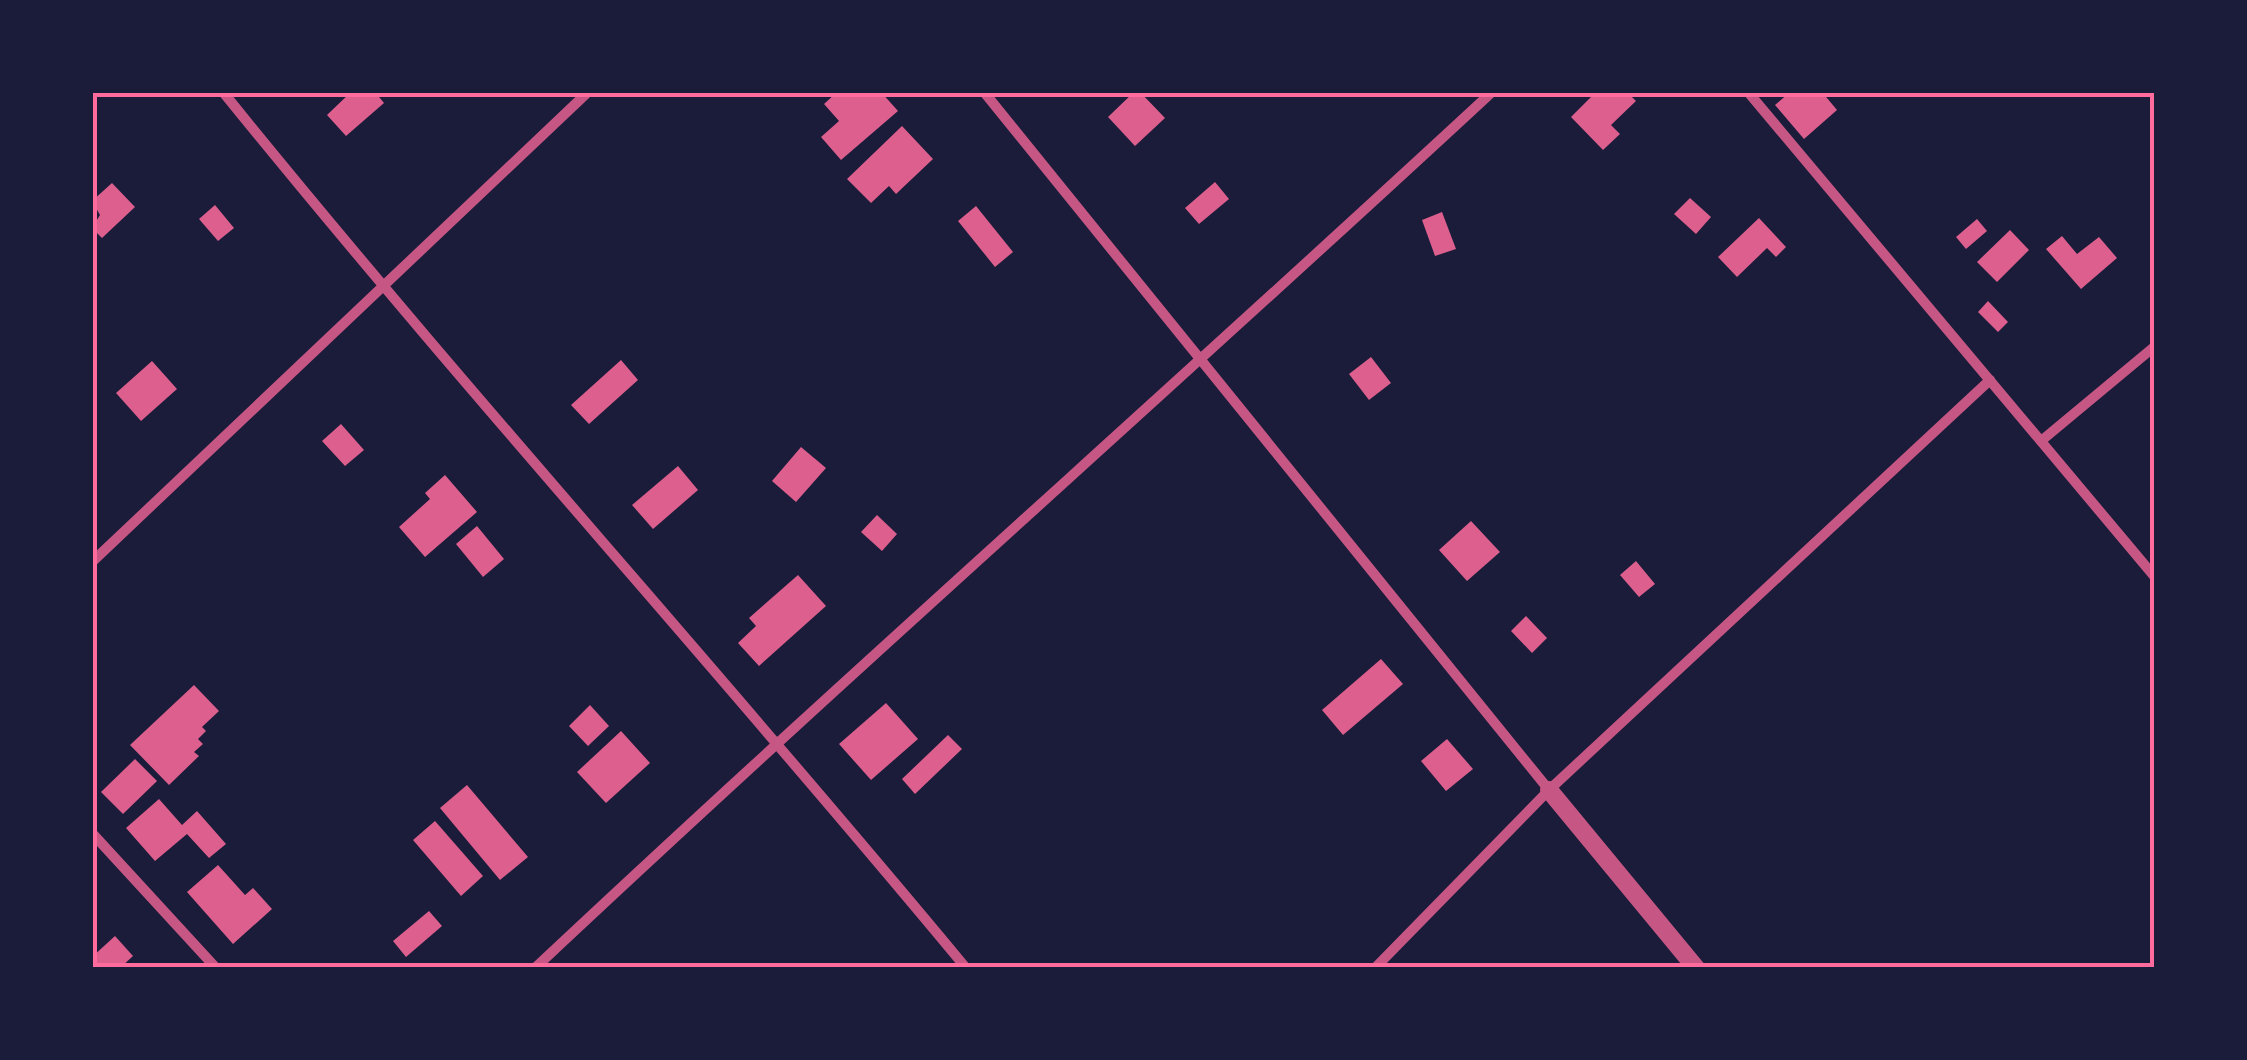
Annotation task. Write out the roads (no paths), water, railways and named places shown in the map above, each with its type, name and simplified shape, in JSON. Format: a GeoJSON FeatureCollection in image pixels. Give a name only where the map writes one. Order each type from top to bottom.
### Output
{"type":"FeatureCollection","features":[{"type":"Feature","properties":{"kind":"street"},"geometry":{"type":"LineString","coordinates":[[223,92],[380,286],[778,740],[966,968]]}},
{"type":"Feature","properties":{"kind":"street"},"geometry":{"type":"LineString","coordinates":[[92,562],[588,92]]}},
{"type":"Feature","properties":{"kind":"street"},"geometry":{"type":"LineString","coordinates":[[984,92],[1696,968]]}},
{"type":"Feature","properties":{"kind":"street"},"geometry":{"type":"LineString","coordinates":[[534,968],[778,740],[1202,360],[1492,92]]}},
{"type":"Feature","properties":{"kind":"street"},"geometry":{"type":"LineString","coordinates":[[1748,92],[2154,576]]}},
{"type":"Feature","properties":{"kind":"street"},"geometry":{"type":"LineString","coordinates":[[2041,441],[2154,348]]}},
{"type":"Feature","properties":{"kind":"street"},"geometry":{"type":"LineString","coordinates":[[1375,968],[1549,790],[1990,380]]}},
{"type":"Feature","properties":{"kind":"street"},"geometry":{"type":"LineString","coordinates":[[92,833],[216,968]]}}]}
